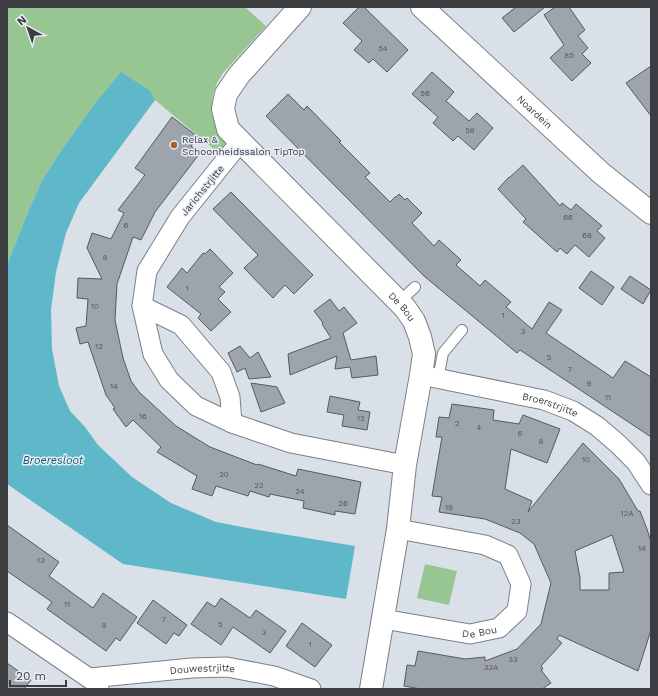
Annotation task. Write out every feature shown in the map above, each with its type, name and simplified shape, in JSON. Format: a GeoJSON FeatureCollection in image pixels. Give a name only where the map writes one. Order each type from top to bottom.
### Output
{"type":"FeatureCollection","features":[{"type":"Feature","properties":{"kind":"street"},"geometry":{"type":"LineString","coordinates":[[241,141],[228,129],[223,109],[226,94],[239,75],[300,7]]}},
{"type":"Feature","properties":{"kind":"street","name":"Noardein"},"geometry":{"type":"LineString","coordinates":[[422,7],[601,174],[651,213]]}},
{"type":"Feature","properties":{"kind":"street","name":"De Bou"},"geometry":{"type":"LineString","coordinates":[[241,141],[405,308],[414,321],[420,337],[430,377],[405,465],[398,529],[371,689]]}},
{"type":"Feature","properties":{"kind":"street","name":"Jarichstrjitte"},"geometry":{"type":"LineString","coordinates":[[241,141],[180,217],[147,271],[142,306],[153,354],[168,380],[196,406],[232,423],[291,442],[405,465]]}},
{"type":"Feature","properties":{"kind":"street"},"geometry":{"type":"LineString","coordinates":[[142,306],[181,325],[221,372],[230,397],[232,423]]}},
{"type":"Feature","properties":{"kind":"street","name":"Broerstrjitte"},"geometry":{"type":"LineString","coordinates":[[430,377],[544,400],[573,411],[597,426],[618,444],[636,462],[651,485]]}},
{"type":"Feature","properties":{"kind":"street","name":"De Bou"},"geometry":{"type":"LineString","coordinates":[[383,619],[470,634],[499,628],[517,611],[521,584],[508,555],[485,545],[398,529]]}},
{"type":"Feature","properties":{"kind":"street"},"geometry":{"type":"LineString","coordinates":[[7,622],[105,689]]}},
{"type":"Feature","properties":{"kind":"street","name":"Douwestrjitte"},"geometry":{"type":"LineString","coordinates":[[90,678],[192,668],[227,667],[274,676],[312,689]]}},
{"type":"Feature","properties":{"kind":"lane"},"geometry":{"type":"LineString","coordinates":[[399,302],[415,287]]}},
{"type":"Feature","properties":{"kind":"lane"},"geometry":{"type":"LineString","coordinates":[[430,377],[443,353],[462,330]]}},
{"type":"Feature","properties":{"kind":"green space"},"geometry":{"type":"Polygon","coordinates":[[[7,7],[245,7],[266,26],[223,73],[213,94],[212,114],[225,144],[220,154],[155,100],[149,91],[94,105],[44,177],[30,207],[7,265],[7,7]]]}},
{"type":"Feature","properties":{"kind":"green space"},"geometry":{"type":"Polygon","coordinates":[[[425,564],[457,571],[449,605],[417,598],[425,564]]]}},
{"type":"Feature","properties":{"kind":"water","name":"Broeresloot"},"geometry":{"type":"Polygon","coordinates":[[[121,72],[150,91],[155,100],[79,203],[66,233],[56,272],[51,310],[52,349],[59,386],[70,411],[85,427],[98,445],[132,477],[171,503],[216,522],[355,546],[346,599],[123,564],[7,484],[7,265],[30,207],[44,177],[94,105],[121,72]]]}},
{"type":"Feature","properties":{"kind":"building"},"geometry":{"type":"Polygon","coordinates":[[[359,7],[364,7],[408,50],[387,72],[373,59],[369,63],[354,50],[362,41],[343,23],[359,7]]]}},
{"type":"Feature","properties":{"kind":"building"},"geometry":{"type":"Polygon","coordinates":[[[516,7],[545,7],[514,32],[502,18],[516,7]]]}},
{"type":"Feature","properties":{"kind":"building"},"geometry":{"type":"Polygon","coordinates":[[[555,7],[569,7],[585,30],[578,36],[588,48],[582,54],[591,63],[572,81],[550,58],[564,45],[544,15],[555,7]]]}},
{"type":"Feature","properties":{"kind":"building"},"geometry":{"type":"Polygon","coordinates":[[[651,66],[651,116],[626,83],[651,66]]]}},
{"type":"Feature","properties":{"kind":"building"},"geometry":{"type":"Polygon","coordinates":[[[432,72],[454,92],[446,101],[469,121],[477,113],[493,128],[474,150],[458,136],[453,141],[433,123],[438,117],[412,94],[432,72]]]}},
{"type":"Feature","properties":{"kind":"building"},"geometry":{"type":"Polygon","coordinates":[[[288,94],[304,110],[307,106],[341,141],[339,142],[370,173],[365,177],[390,202],[399,194],[405,200],[407,198],[422,213],[412,223],[434,246],[439,240],[461,260],[456,265],[480,286],[485,280],[511,302],[506,307],[532,329],[549,302],[562,310],[546,333],[613,378],[625,361],[651,377],[651,437],[520,350],[517,353],[424,276],[266,116],[288,94]]]}},
{"type":"Feature","properties":{"kind":"building"},"geometry":{"type":"Polygon","coordinates":[[[172,117],[198,137],[191,146],[200,153],[155,212],[141,240],[133,237],[117,284],[115,320],[123,358],[131,381],[139,392],[176,426],[210,447],[257,465],[258,464],[296,476],[298,469],[361,482],[355,514],[335,511],[335,515],[303,508],[304,501],[270,494],[269,497],[250,491],[248,496],[216,486],[212,496],[192,489],[197,476],[157,452],[161,447],[133,420],[126,427],[113,409],[115,408],[106,395],[88,342],[80,344],[76,328],[86,326],[88,299],[77,298],[78,278],[102,279],[87,248],[92,233],[111,239],[124,213],[118,210],[145,175],[135,168],[172,117]]]}},
{"type":"Feature","properties":{"kind":"building"},"geometry":{"type":"Polygon","coordinates":[[[523,165],[560,206],[562,203],[571,210],[576,204],[602,226],[597,231],[605,238],[589,257],[575,245],[567,254],[560,248],[557,252],[523,222],[526,219],[498,189],[523,165]]]}},
{"type":"Feature","properties":{"kind":"building"},"geometry":{"type":"Polygon","coordinates":[[[231,192],[313,275],[294,294],[285,285],[273,298],[244,268],[258,255],[213,209],[231,192]]]}},
{"type":"Feature","properties":{"kind":"building"},"geometry":{"type":"Polygon","coordinates":[[[210,249],[233,273],[219,287],[225,292],[218,299],[231,312],[211,331],[198,318],[201,314],[167,287],[182,268],[187,273],[203,253],[205,254],[210,249]]]}},
{"type":"Feature","properties":{"kind":"building"},"geometry":{"type":"Polygon","coordinates":[[[591,271],[614,287],[602,305],[579,288],[591,271]]]}},
{"type":"Feature","properties":{"kind":"building"},"geometry":{"type":"Polygon","coordinates":[[[630,276],[651,290],[643,304],[621,289],[630,276]]]}},
{"type":"Feature","properties":{"kind":"building"},"geometry":{"type":"Polygon","coordinates":[[[330,299],[339,311],[344,307],[357,323],[343,333],[351,360],[376,356],[378,375],[352,378],[350,367],[335,369],[337,356],[290,375],[288,354],[331,338],[322,324],[323,323],[314,311],[330,299]]]}},
{"type":"Feature","properties":{"kind":"building"},"geometry":{"type":"Polygon","coordinates":[[[240,346],[250,358],[258,352],[271,377],[249,379],[245,368],[237,372],[228,353],[240,346]]]}},
{"type":"Feature","properties":{"kind":"building"},"geometry":{"type":"Polygon","coordinates":[[[251,383],[277,387],[285,403],[261,412],[251,383]]]}},
{"type":"Feature","properties":{"kind":"building"},"geometry":{"type":"Polygon","coordinates":[[[330,396],[360,402],[358,410],[370,412],[367,430],[342,426],[344,415],[327,412],[330,396]]]}},
{"type":"Feature","properties":{"kind":"building"},"geometry":{"type":"Polygon","coordinates":[[[452,404],[494,410],[493,420],[519,424],[523,415],[560,429],[547,463],[511,449],[505,489],[532,501],[528,512],[583,443],[619,479],[638,511],[640,511],[651,542],[651,630],[638,671],[559,635],[557,639],[562,643],[541,666],[543,669],[541,670],[551,683],[542,689],[421,689],[404,686],[407,665],[415,666],[418,651],[465,659],[485,657],[485,661],[517,649],[541,624],[551,583],[534,544],[520,533],[485,519],[439,512],[442,497],[432,496],[442,437],[436,437],[439,417],[449,418],[452,404]],[[612,535],[575,551],[580,578],[580,590],[609,590],[609,573],[624,572],[612,535]]]}},
{"type":"Feature","properties":{"kind":"building"},"geometry":{"type":"Polygon","coordinates":[[[7,525],[59,562],[49,576],[93,608],[103,593],[137,617],[120,641],[116,638],[106,651],[47,609],[52,602],[7,571],[7,525]]]}},
{"type":"Feature","properties":{"kind":"building"},"geometry":{"type":"Polygon","coordinates":[[[221,598],[250,618],[256,610],[286,631],[270,653],[233,627],[221,645],[191,624],[207,602],[215,607],[221,598]]]}},
{"type":"Feature","properties":{"kind":"building"},"geometry":{"type":"Polygon","coordinates":[[[153,600],[187,625],[179,636],[174,633],[166,644],[137,623],[153,600]]]}},
{"type":"Feature","properties":{"kind":"building"},"geometry":{"type":"Polygon","coordinates":[[[302,623],[332,645],[315,667],[286,646],[302,623]]]}},
{"type":"Feature","properties":{"kind":"building"},"geometry":{"type":"Polygon","coordinates":[[[7,663],[31,680],[24,689],[7,689],[7,663]]]}},
{"type":"Feature","properties":{"kind":"place","name":"Relax & Schoonheidssalon TipTop"},"geometry":{"type":"Point","coordinates":[174,145]}}]}
